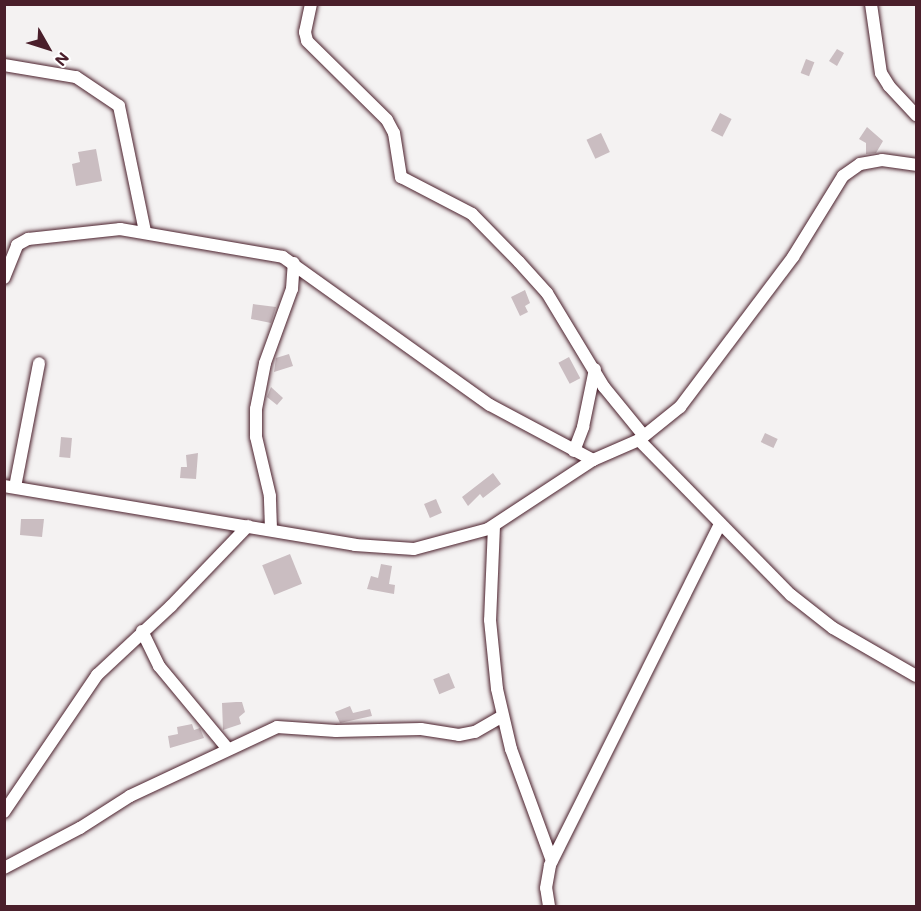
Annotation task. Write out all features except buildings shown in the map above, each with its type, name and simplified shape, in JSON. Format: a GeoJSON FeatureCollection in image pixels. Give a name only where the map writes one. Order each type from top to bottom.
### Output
{"type":"FeatureCollection","features":[{"type":"Feature","properties":{"kind":"street"},"geometry":{"type":"LineString","coordinates":[[310,4],[305,32],[308,41],[387,120],[394,133],[401,177],[462,207],[485,226],[547,293],[604,387],[641,438],[720,524],[791,595],[833,628],[916,676]]}},
{"type":"Feature","properties":{"kind":"street"},"geometry":{"type":"LineString","coordinates":[[871,4],[881,73],[916,115]]}},
{"type":"Feature","properties":{"kind":"street"},"geometry":{"type":"LineString","coordinates":[[4,66],[62,72],[105,93],[118,105],[145,231]]}},
{"type":"Feature","properties":{"kind":"street"},"geometry":{"type":"LineString","coordinates":[[39,363],[10,487],[271,528],[355,545],[414,549],[494,526],[593,460],[641,438],[680,407],[696,388],[793,257],[843,176],[860,164],[882,160],[916,165]]}},
{"type":"Feature","properties":{"kind":"street"},"geometry":{"type":"LineString","coordinates":[[4,278],[17,244],[28,239],[120,229],[145,231],[283,257],[490,405],[593,460]]}},
{"type":"Feature","properties":{"kind":"street"},"geometry":{"type":"LineString","coordinates":[[271,528],[270,496],[256,437],[256,410],[265,363],[292,289],[294,263]]}},
{"type":"Feature","properties":{"kind":"street"},"geometry":{"type":"LineString","coordinates":[[574,451],[583,427],[595,369]]}},
{"type":"Feature","properties":{"kind":"street"},"geometry":{"type":"LineString","coordinates":[[549,906],[546,888],[552,861],[720,524]]}},
{"type":"Feature","properties":{"kind":"street"},"geometry":{"type":"LineString","coordinates":[[4,812],[97,675],[248,526]]}},
{"type":"Feature","properties":{"kind":"street"},"geometry":{"type":"LineString","coordinates":[[494,526],[491,647],[503,716],[528,799],[552,861]]}},
{"type":"Feature","properties":{"kind":"street"},"geometry":{"type":"LineString","coordinates":[[142,631],[159,666],[228,749]]}},
{"type":"Feature","properties":{"kind":"street"},"geometry":{"type":"LineString","coordinates":[[4,868],[80,828],[130,796],[277,727],[336,731],[421,729],[459,735],[475,732],[503,716]]}}]}
